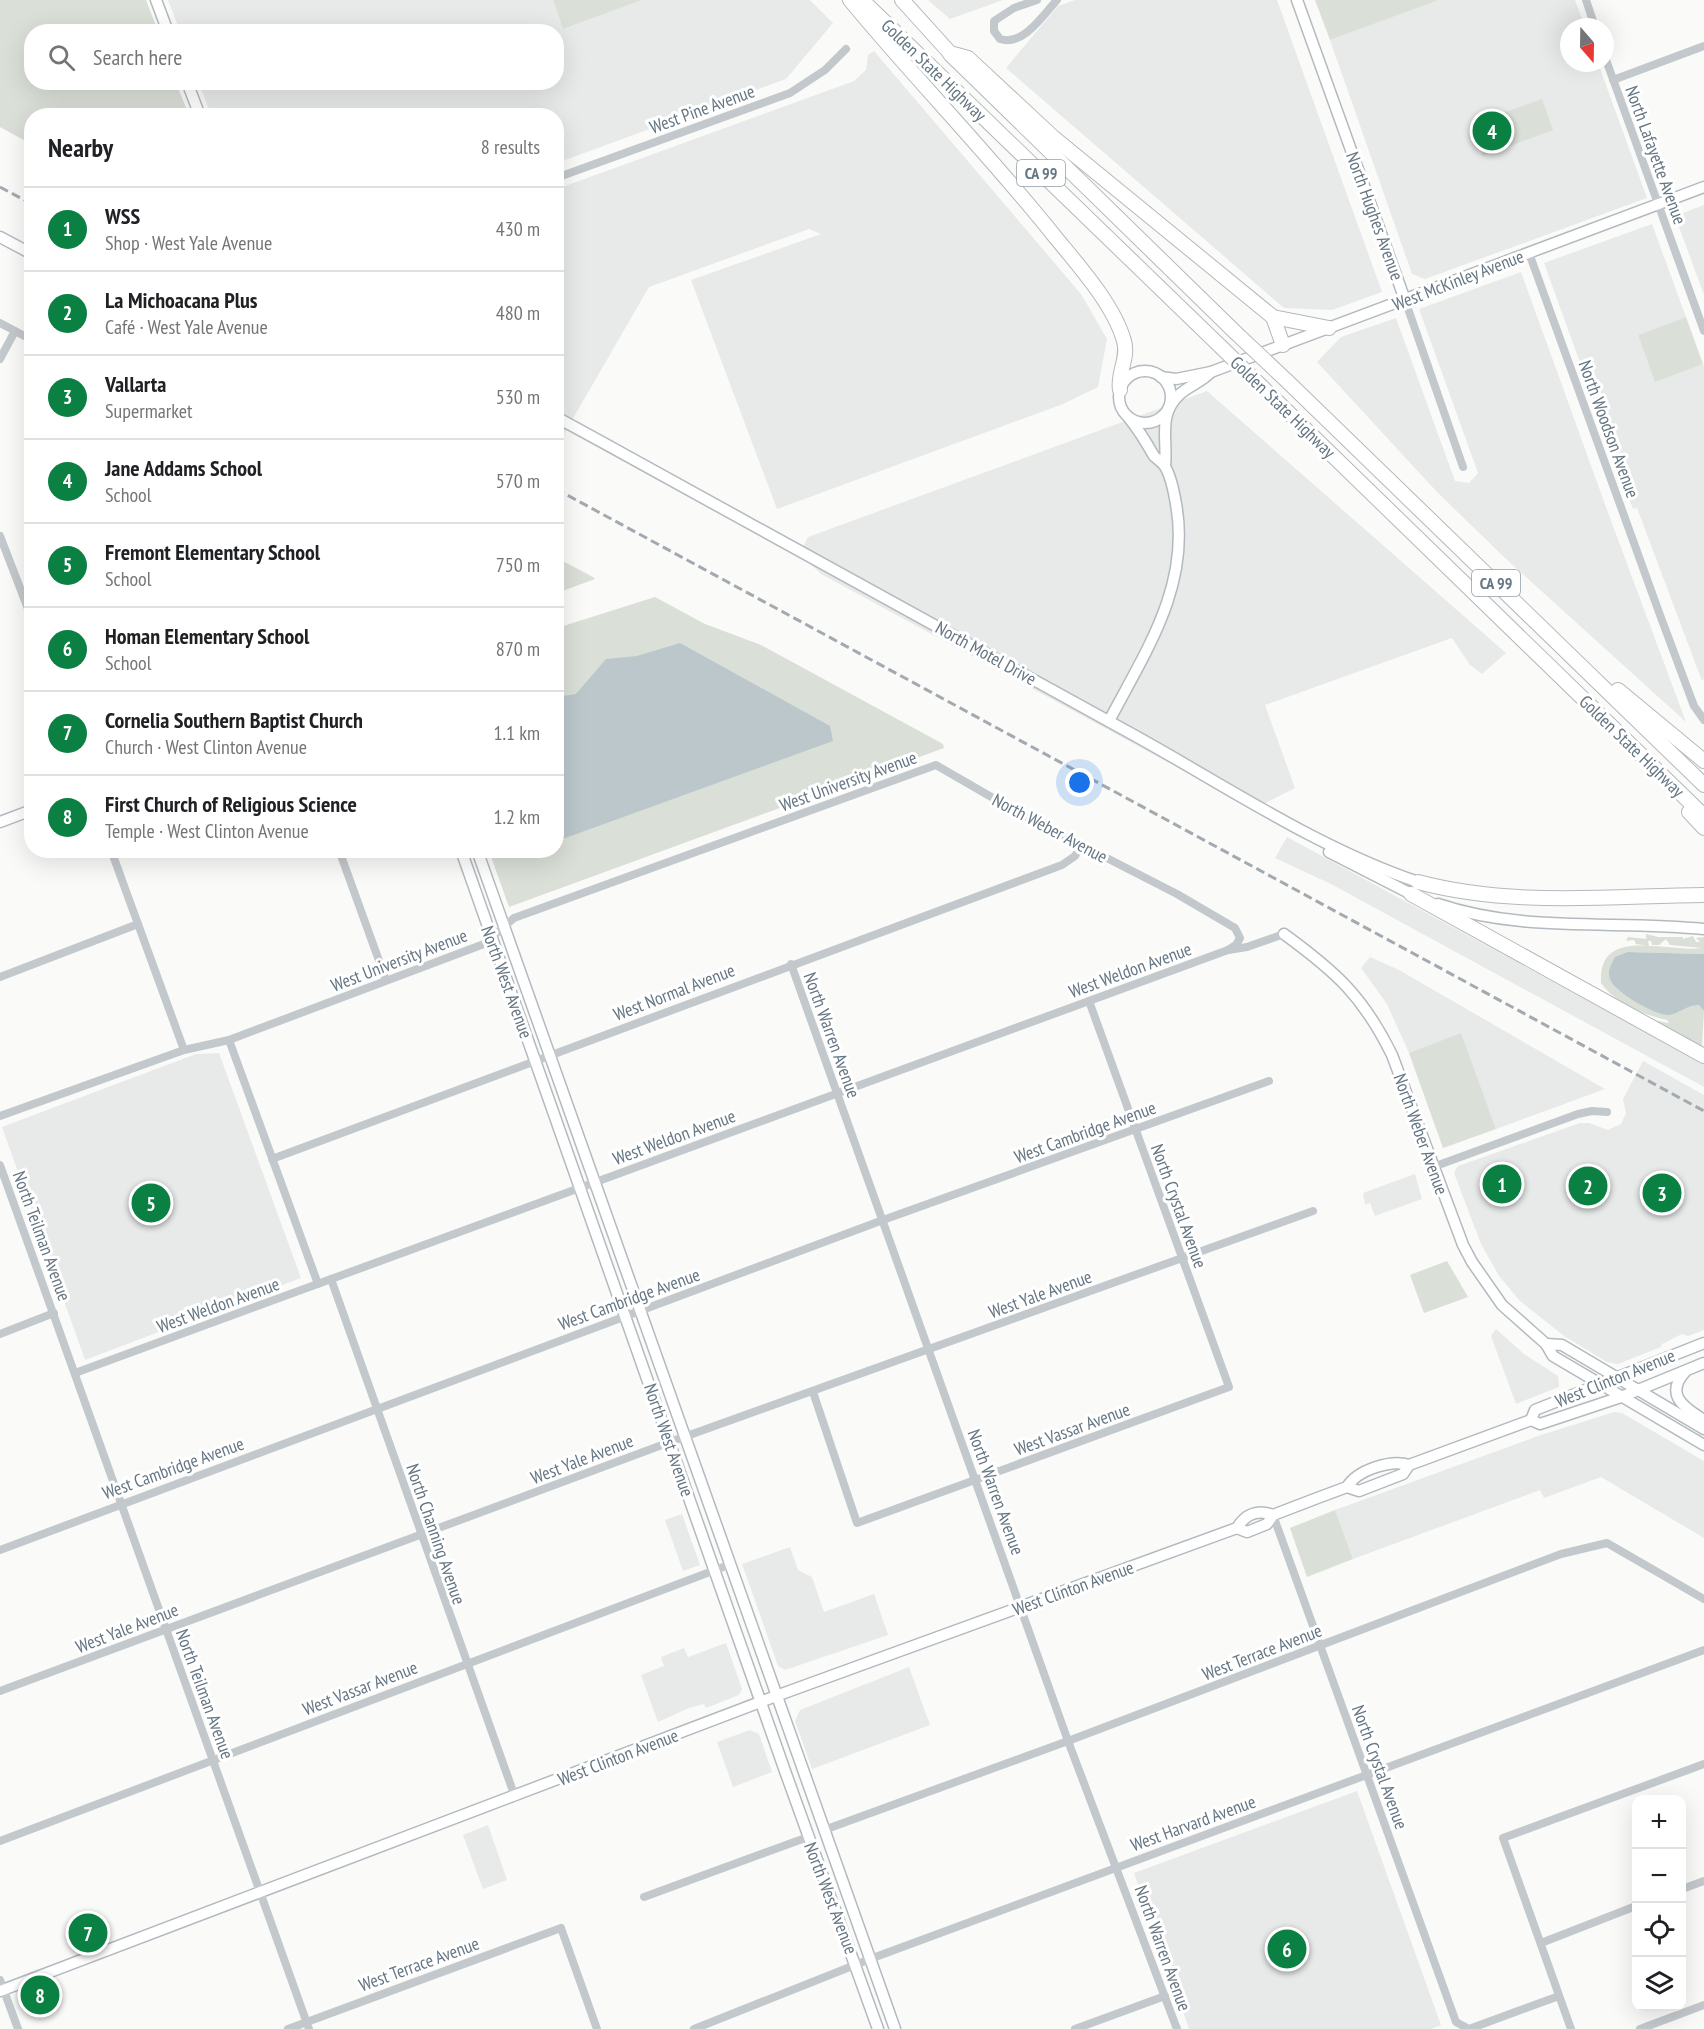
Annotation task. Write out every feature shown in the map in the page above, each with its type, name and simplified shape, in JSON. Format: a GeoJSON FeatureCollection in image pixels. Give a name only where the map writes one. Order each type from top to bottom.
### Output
{"type":"FeatureCollection","features":[{"type":"Feature","properties":{"kind":"highway"},"geometry":{"type":"LineString","coordinates":[[849,0],[1034,209],[1093,285],[1124,340],[1125,354],[1119,382],[1120,390]]}},
{"type":"Feature","properties":{"kind":"highway","name":"Golden State Highway"},"geometry":{"type":"LineString","coordinates":[[862,0],[1704,816]]}},
{"type":"Feature","properties":{"kind":"highway","name":"Golden State Highway"},"geometry":{"type":"LineString","coordinates":[[895,0],[1704,785]]}},
{"type":"Feature","properties":{"kind":"highway"},"geometry":{"type":"LineString","coordinates":[[902,0],[950,53],[968,58],[1054,138],[1273,317],[1329,328]]}},
{"type":"Feature","properties":{"kind":"highway"},"geometry":{"type":"LineString","coordinates":[[1273,317],[1283,345]]}},
{"type":"Feature","properties":{"kind":"highway"},"geometry":{"type":"LineString","coordinates":[[1540,626],[1704,761]]}},
{"type":"Feature","properties":{"kind":"highway"},"geometry":{"type":"LineString","coordinates":[[1646,759],[1704,828]]}},
{"type":"Feature","properties":{"kind":"highway"},"geometry":{"type":"LineString","coordinates":[[1418,882],[1471,893],[1514,898],[1704,895]]}},
{"type":"Feature","properties":{"kind":"highway"},"geometry":{"type":"LineString","coordinates":[[1411,894],[1704,1056]]}},
{"type":"Feature","properties":{"kind":"main road"},"geometry":{"type":"LineString","coordinates":[[156,0],[165,24]]}},
{"type":"Feature","properties":{"kind":"main road","name":"North Hughes Avenue"},"geometry":{"type":"LineString","coordinates":[[1298,0],[1405,300]]}},
{"type":"Feature","properties":{"kind":"main road"},"geometry":{"type":"LineString","coordinates":[[190,90],[197,108]]}},
{"type":"Feature","properties":{"kind":"main road","name":"West McKinley Avenue"},"geometry":{"type":"LineString","coordinates":[[1120,390],[1129,376],[1137,373],[1153,373],[1161,377],[1176,379],[1211,372],[1704,187]]}},
{"type":"Feature","properties":{"kind":"main road"},"geometry":{"type":"LineString","coordinates":[[0,237],[24,250]]}},
{"type":"Feature","properties":{"kind":"main road","name":"West McKinley Avenue"},"geometry":{"type":"LineString","coordinates":[[1129,418],[1136,422],[1151,422],[1158,419],[1179,395],[1205,379],[1211,372]]}},
{"type":"Feature","properties":{"kind":"main road"},"geometry":{"type":"LineString","coordinates":[[1108,721],[1165,614],[1175,582],[1179,525],[1165,466],[1167,452],[1164,429],[1170,391],[1161,377]]}},
{"type":"Feature","properties":{"kind":"main road"},"geometry":{"type":"LineString","coordinates":[[1120,390],[1120,405],[1142,432],[1155,457],[1165,466]]}},
{"type":"Feature","properties":{"kind":"main road","name":"North Motel Drive"},"geometry":{"type":"LineString","coordinates":[[564,421],[1108,721],[1304,833],[1375,866],[1418,882]]}},
{"type":"Feature","properties":{"kind":"main road"},"geometry":{"type":"LineString","coordinates":[[1264,809],[1301,838],[1411,894],[1459,910],[1497,918],[1704,929]]}},
{"type":"Feature","properties":{"kind":"main road"},"geometry":{"type":"LineString","coordinates":[[0,822],[24,813]]}},
{"type":"Feature","properties":{"kind":"main road","name":"North West Avenue"},"geometry":{"type":"LineString","coordinates":[[463,858],[716,1570],[760,1702],[878,2029]]}},
{"type":"Feature","properties":{"kind":"main road","name":"North West Avenue"},"geometry":{"type":"LineString","coordinates":[[480,858],[895,2029]]}},
{"type":"Feature","properties":{"kind":"main road","name":"North Weber Avenue"},"geometry":{"type":"LineString","coordinates":[[1284,934],[1326,965],[1367,1008],[1392,1054],[1463,1245],[1484,1281],[1514,1317],[1546,1344],[1553,1356],[1704,1446]]}},
{"type":"Feature","properties":{"kind":"main road","name":"West Clinton Avenue"},"geometry":{"type":"LineString","coordinates":[[1531,1420],[1535,1410],[1704,1342]]}},
{"type":"Feature","properties":{"kind":"main road","name":"North Weber Avenue"},"geometry":{"type":"LineString","coordinates":[[1546,1344],[1562,1345],[1703,1429]]}},
{"type":"Feature","properties":{"kind":"main road","name":"West Clinton Avenue"},"geometry":{"type":"LineString","coordinates":[[1,1986],[260,1893],[776,1696],[1237,1528],[1243,1518],[1262,1511],[1274,1515],[1347,1487],[1359,1491],[1402,1474],[1409,1464],[1531,1420],[1540,1424],[1621,1397],[1704,1363]]}},
{"type":"Feature","properties":{"kind":"main road"},"geometry":{"type":"LineString","coordinates":[[1687,1370],[1676,1388],[1677,1400],[1684,1408],[1701,1418],[1703,1429]]}},
{"type":"Feature","properties":{"kind":"street"},"geometry":{"type":"LineString","coordinates":[[1037,0],[1014,8],[994,21],[994,31],[1000,39],[1013,41],[1022,36],[1057,0]]}},
{"type":"Feature","properties":{"kind":"street"},"geometry":{"type":"LineString","coordinates":[[1586,0],[1592,18]]}},
{"type":"Feature","properties":{"kind":"street"},"geometry":{"type":"LineString","coordinates":[[1613,80],[1704,46]]}},
{"type":"Feature","properties":{"kind":"street","name":"West Pine Avenue"},"geometry":{"type":"LineString","coordinates":[[564,175],[790,93],[825,70],[846,49]]}},
{"type":"Feature","properties":{"kind":"street","name":"North Lafayette Avenue"},"geometry":{"type":"LineString","coordinates":[[1610,72],[1704,331]]}},
{"type":"Feature","properties":{"kind":"street","name":"North Woodson Avenue"},"geometry":{"type":"LineString","coordinates":[[1529,253],[1694,706],[1704,720]]}},
{"type":"Feature","properties":{"kind":"street","name":"North Hughes Avenue"},"geometry":{"type":"LineString","coordinates":[[1405,300],[1463,467]]}},
{"type":"Feature","properties":{"kind":"street"},"geometry":{"type":"LineString","coordinates":[[0,323],[24,336]]}},
{"type":"Feature","properties":{"kind":"street"},"geometry":{"type":"LineString","coordinates":[[0,359],[15,331]]}},
{"type":"Feature","properties":{"kind":"street"},"geometry":{"type":"LineString","coordinates":[[0,536],[24,599]]}},
{"type":"Feature","properties":{"kind":"street","name":"North Weber Avenue"},"geometry":{"type":"LineString","coordinates":[[936,765],[1081,846],[1177,894],[1235,928],[1240,938],[1236,945],[1228,950]]}},
{"type":"Feature","properties":{"kind":"street","name":"West University Avenue"},"geometry":{"type":"LineString","coordinates":[[0,1116],[184,1050],[229,1040],[484,944],[514,918],[936,765]]}},
{"type":"Feature","properties":{"kind":"street","name":"West Normal Avenue"},"geometry":{"type":"LineString","coordinates":[[272,1159],[1062,865],[1075,856],[1081,846]]}},
{"type":"Feature","properties":{"kind":"street"},"geometry":{"type":"LineString","coordinates":[[114,858],[184,1050]]}},
{"type":"Feature","properties":{"kind":"street"},"geometry":{"type":"LineString","coordinates":[[342,858],[386,980]]}},
{"type":"Feature","properties":{"kind":"street"},"geometry":{"type":"LineString","coordinates":[[0,977],[138,924]]}},
{"type":"Feature","properties":{"kind":"street","name":"West Weldon Avenue"},"geometry":{"type":"LineString","coordinates":[[75,1373],[1228,950],[1247,947],[1284,934]]}},
{"type":"Feature","properties":{"kind":"street","name":"North Warren Avenue"},"geometry":{"type":"LineString","coordinates":[[791,964],[1068,1741],[1177,2029]]}},
{"type":"Feature","properties":{"kind":"street","name":"North Crystal Avenue"},"geometry":{"type":"LineString","coordinates":[[1089,1002],[1229,1387]]}},
{"type":"Feature","properties":{"kind":"street"},"geometry":{"type":"LineString","coordinates":[[229,1040],[318,1284]]}},
{"type":"Feature","properties":{"kind":"street","name":"West Cambridge Avenue"},"geometry":{"type":"LineString","coordinates":[[0,1550],[883,1220],[1269,1081]]}},
{"type":"Feature","properties":{"kind":"street"},"geometry":{"type":"LineString","coordinates":[[1433,1167],[1578,1114],[1592,1111],[1607,1112]]}},
{"type":"Feature","properties":{"kind":"street","name":"North Teilman Avenue"},"geometry":{"type":"LineString","coordinates":[[0,1165],[308,2026]]}},
{"type":"Feature","properties":{"kind":"street"},"geometry":{"type":"LineString","coordinates":[[0,1192],[9,1189]]}},
{"type":"Feature","properties":{"kind":"street","name":"West Yale Avenue"},"geometry":{"type":"LineString","coordinates":[[0,1692],[686,1436],[1313,1211]]}},
{"type":"Feature","properties":{"kind":"street","name":"North Channing Avenue"},"geometry":{"type":"LineString","coordinates":[[332,1279],[465,1663],[515,1797]]}},
{"type":"Feature","properties":{"kind":"street"},"geometry":{"type":"LineString","coordinates":[[0,1334],[54,1313]]}},
{"type":"Feature","properties":{"kind":"street","name":"West Vassar Avenue"},"geometry":{"type":"LineString","coordinates":[[813,1392],[857,1523],[1229,1387]]}},
{"type":"Feature","properties":{"kind":"street","name":"North Crystal Avenue"},"geometry":{"type":"LineString","coordinates":[[1274,1515],[1455,2022],[1469,2029],[1559,1996]]}},
{"type":"Feature","properties":{"kind":"street","name":"West Terrace Avenue"},"geometry":{"type":"LineString","coordinates":[[824,1830],[1068,1741],[1561,1554],[1607,1543],[1704,1599]]}},
{"type":"Feature","properties":{"kind":"street","name":"West Vassar Avenue"},"geometry":{"type":"LineString","coordinates":[[0,1841],[731,1564]]}},
{"type":"Feature","properties":{"kind":"street","name":"West Harvard Avenue"},"geometry":{"type":"LineString","coordinates":[[694,2029],[870,1959],[1704,1650]]}},
{"type":"Feature","properties":{"kind":"street"},"geometry":{"type":"LineString","coordinates":[[1572,2029],[1503,1838],[1704,1764]]}},
{"type":"Feature","properties":{"kind":"street"},"geometry":{"type":"LineString","coordinates":[[644,1897],[808,1837]]}},
{"type":"Feature","properties":{"kind":"street"},"geometry":{"type":"LineString","coordinates":[[1686,1888],[1704,1881]]}},
{"type":"Feature","properties":{"kind":"street"},"geometry":{"type":"LineString","coordinates":[[1541,1943],[1632,1908]]}},
{"type":"Feature","properties":{"kind":"street","name":"West Terrace Avenue"},"geometry":{"type":"LineString","coordinates":[[288,2029],[308,2026],[561,1928],[597,2029]]}},
{"type":"Feature","properties":{"kind":"street"},"geometry":{"type":"LineString","coordinates":[[1,1986],[18,2029]]}},
{"type":"Feature","properties":{"kind":"street"},"geometry":{"type":"LineString","coordinates":[[1075,2029],[1165,1996]]}},
{"type":"Feature","properties":{"kind":"street"},"geometry":{"type":"LineString","coordinates":[[1640,2029],[1704,2005]]}},
{"type":"Feature","properties":{"kind":"shaded area"},"geometry":{"type":"Polygon","coordinates":[[[0,0],[146,0],[155,24],[24,24],[24,90],[179,90],[186,108],[24,108],[24,140],[0,127],[0,0]]]}},
{"type":"Feature","properties":{"kind":"shaded area"},"geometry":{"type":"Polygon","coordinates":[[[168,0],[553,0],[561,24],[177,24],[168,0]]]}},
{"type":"Feature","properties":{"kind":"shaded area"},"geometry":{"type":"Polygon","coordinates":[[[553,0],[642,0],[564,29],[564,24],[561,24],[553,0]]]}},
{"type":"Feature","properties":{"kind":"shaded area"},"geometry":{"type":"Polygon","coordinates":[[[642,0],[810,0],[833,23],[786,79],[564,160],[564,108],[208,108],[202,90],[564,90],[564,29],[642,0]]]}},
{"type":"Feature","properties":{"kind":"shaded area"},"geometry":{"type":"Polygon","coordinates":[[[928,0],[1003,0],[950,19],[928,0]]]}},
{"type":"Feature","properties":{"kind":"shaded area"},"geometry":{"type":"Polygon","coordinates":[[[1075,0],[1277,0],[1382,292],[1332,310],[1284,308],[1006,68],[1058,6],[1075,0]]]}},
{"type":"Feature","properties":{"kind":"shaded area"},"geometry":{"type":"Polygon","coordinates":[[[1315,0],[1439,0],[1330,40],[1315,0]]]}},
{"type":"Feature","properties":{"kind":"shaded area"},"geometry":{"type":"Polygon","coordinates":[[[1439,0],[1575,0],[1582,18],[1560,18],[1560,72],[1601,72],[1647,198],[1425,279],[1412,274],[1330,40],[1439,0]]]}},
{"type":"Feature","properties":{"kind":"shaded area"},"geometry":{"type":"Polygon","coordinates":[[[874,51],[1081,294],[1107,339],[1098,387],[1063,404],[777,509],[691,280],[821,234],[809,229],[649,287],[564,434],[564,186],[854,81],[866,70],[868,55],[874,51]]]}},
{"type":"Feature","properties":{"kind":"shaded area"},"geometry":{"type":"Polygon","coordinates":[[[1542,99],[1553,130],[1483,156],[1472,124],[1542,99]]]}},
{"type":"Feature","properties":{"kind":"shaded area"},"geometry":{"type":"Polygon","coordinates":[[[1704,205],[1704,295],[1675,216],[1704,205]]]}},
{"type":"Feature","properties":{"kind":"shaded area"},"geometry":{"type":"Polygon","coordinates":[[[1652,224],[1686,317],[1638,335],[1655,381],[1703,364],[1704,367],[1704,679],[1702,681],[1637,508],[1633,509],[1544,263],[1652,224]]]}},
{"type":"Feature","properties":{"kind":"shaded area"},"geometry":{"type":"Polygon","coordinates":[[[1521,272],[1686,722],[1504,557],[1437,492],[1317,362],[1341,337],[1396,318],[1455,481],[1469,483],[1478,473],[1419,309],[1521,272]]]}},
{"type":"Feature","properties":{"kind":"shaded area"},"geometry":{"type":"Polygon","coordinates":[[[1686,317],[1703,364],[1655,382],[1638,335],[1686,317]]]}},
{"type":"Feature","properties":{"kind":"shaded area"},"geometry":{"type":"Polygon","coordinates":[[[1207,391],[1506,653],[1482,674],[1470,665],[1452,638],[1265,705],[1295,788],[1254,809],[821,574],[803,557],[803,547],[808,537],[1207,391]]]}},
{"type":"Feature","properties":{"kind":"shaded area"},"geometry":{"type":"Polygon","coordinates":[[[564,562],[593,577],[595,579],[564,590],[564,562]]]}},
{"type":"Feature","properties":{"kind":"shaded area"},"geometry":{"type":"Polygon","coordinates":[[[655,597],[705,624],[761,645],[943,744],[944,748],[509,907],[492,858],[564,858],[564,626],[655,597]]]}},
{"type":"Feature","properties":{"kind":"shaded area"},"geometry":{"type":"Polygon","coordinates":[[[680,643],[830,726],[833,741],[564,838],[564,696],[576,694],[606,659],[637,656],[680,643]]]}},
{"type":"Feature","properties":{"kind":"shaded area"},"geometry":{"type":"Polygon","coordinates":[[[1287,837],[1704,1064],[1704,1087],[1331,884],[1275,858],[1287,837]]]}},
{"type":"Feature","properties":{"kind":"shaded area"},"geometry":{"type":"Polygon","coordinates":[[[1646,934],[1658,937],[1683,937],[1683,939],[1693,936],[1696,942],[1700,942],[1696,938],[1704,937],[1704,954],[1628,952],[1679,1012],[1692,1004],[1699,1005],[1704,1011],[1702,1045],[1695,1044],[1653,1020],[1669,1023],[1667,1020],[1640,1012],[1622,1003],[1601,983],[1603,965],[1610,954],[1622,948],[1648,946],[1636,944],[1634,940],[1626,941],[1628,937],[1646,939],[1646,934]],[[1666,939],[1659,945],[1652,945],[1651,941],[1648,941],[1649,946],[1702,948],[1670,945],[1666,939]]]}},
{"type":"Feature","properties":{"kind":"shaded area"},"geometry":{"type":"Polygon","coordinates":[[[1628,952],[1704,954],[1704,1011],[1699,1005],[1695,1005],[1672,1014],[1662,1014],[1636,1002],[1619,990],[1610,979],[1609,971],[1615,957],[1628,952]]]}},
{"type":"Feature","properties":{"kind":"shaded area"},"geometry":{"type":"Polygon","coordinates":[[[1370,957],[1399,970],[1605,1089],[1496,1129],[1461,1034],[1409,1053],[1387,1004],[1361,968],[1370,957]]]}},
{"type":"Feature","properties":{"kind":"shaded area"},"geometry":{"type":"Polygon","coordinates":[[[1461,1033],[1496,1129],[1443,1148],[1409,1053],[1461,1033]]]}},
{"type":"Feature","properties":{"kind":"shaded area"},"geometry":{"type":"Polygon","coordinates":[[[219,1053],[301,1278],[85,1360],[2,1127],[196,1054],[219,1053]]]}},
{"type":"Feature","properties":{"kind":"shaded area"},"geometry":{"type":"Polygon","coordinates":[[[1643,1061],[1704,1095],[1704,1330],[1688,1336],[1682,1334],[1662,1344],[1661,1347],[1618,1364],[1607,1362],[1564,1336],[1520,1301],[1499,1276],[1481,1244],[1454,1173],[1458,1166],[1580,1123],[1589,1123],[1608,1130],[1621,1124],[1626,1113],[1623,1099],[1643,1061]]]}},
{"type":"Feature","properties":{"kind":"shaded area"},"geometry":{"type":"Polygon","coordinates":[[[1415,1174],[1422,1199],[1375,1216],[1370,1203],[1365,1205],[1363,1193],[1415,1174]]]}},
{"type":"Feature","properties":{"kind":"shaded area"},"geometry":{"type":"Polygon","coordinates":[[[1447,1261],[1468,1297],[1424,1313],[1410,1275],[1447,1261]]]}},
{"type":"Feature","properties":{"kind":"shaded area"},"geometry":{"type":"Polygon","coordinates":[[[1496,1329],[1524,1354],[1558,1376],[1559,1387],[1516,1404],[1491,1336],[1496,1329]]]}},
{"type":"Feature","properties":{"kind":"shaded area"},"geometry":{"type":"Polygon","coordinates":[[[1614,1412],[1622,1413],[1704,1461],[1704,1538],[1601,1477],[1544,1498],[1540,1490],[1353,1559],[1335,1510],[1541,1435],[1614,1412]]]}},
{"type":"Feature","properties":{"kind":"shaded area"},"geometry":{"type":"Polygon","coordinates":[[[1335,1510],[1353,1559],[1307,1577],[1290,1528],[1335,1510]]]}},
{"type":"Feature","properties":{"kind":"shaded area"},"geometry":{"type":"Polygon","coordinates":[[[682,1514],[700,1565],[683,1571],[665,1520],[682,1514]]]}},
{"type":"Feature","properties":{"kind":"shaded area"},"geometry":{"type":"Polygon","coordinates":[[[790,1547],[798,1570],[812,1577],[824,1612],[874,1594],[888,1635],[785,1670],[778,1666],[742,1564],[790,1547]]]}},
{"type":"Feature","properties":{"kind":"shaded area"},"geometry":{"type":"Polygon","coordinates":[[[726,1643],[742,1689],[739,1695],[706,1708],[704,1704],[689,1708],[658,1722],[641,1675],[664,1666],[661,1657],[684,1648],[688,1657],[726,1643]]]}},
{"type":"Feature","properties":{"kind":"shaded area"},"geometry":{"type":"Polygon","coordinates":[[[909,1667],[930,1725],[812,1769],[795,1721],[800,1710],[909,1667]]]}},
{"type":"Feature","properties":{"kind":"shaded area"},"geometry":{"type":"Polygon","coordinates":[[[750,1730],[759,1734],[772,1772],[733,1787],[717,1742],[750,1730]]]}},
{"type":"Feature","properties":{"kind":"shaded area"},"geometry":{"type":"Polygon","coordinates":[[[1357,1791],[1441,2025],[1431,2029],[1189,2029],[1134,1873],[1357,1791]]]}},
{"type":"Feature","properties":{"kind":"shaded area"},"geometry":{"type":"Polygon","coordinates":[[[488,1825],[507,1880],[483,1889],[463,1835],[488,1825]]]}},
{"type":"Feature","properties":{"kind":"railway"},"geometry":{"type":"LineString","coordinates":[[0,187],[24,200]]}},
{"type":"Feature","properties":{"kind":"railway"},"geometry":{"type":"LineString","coordinates":[[564,493],[1704,1111]]}},
{"type":"Feature","properties":{"kind":"place","name":"Jane Addams School"},"geometry":{"type":"Point","coordinates":[1492,131]}},
{"type":"Feature","properties":{"kind":"place","name":"WSS"},"geometry":{"type":"Point","coordinates":[1502,1184]}},
{"type":"Feature","properties":{"kind":"place","name":"La Michoacana Plus"},"geometry":{"type":"Point","coordinates":[1588,1186]}},
{"type":"Feature","properties":{"kind":"place","name":"Vallarta"},"geometry":{"type":"Point","coordinates":[1662,1193]}},
{"type":"Feature","properties":{"kind":"place","name":"Fremont Elementary School"},"geometry":{"type":"Point","coordinates":[151,1203]}},
{"type":"Feature","properties":{"kind":"place","name":"Cornelia Southern Baptist Church"},"geometry":{"type":"Point","coordinates":[88,1933]}},
{"type":"Feature","properties":{"kind":"place","name":"Homan Elementary School"},"geometry":{"type":"Point","coordinates":[1287,1949]}},
{"type":"Feature","properties":{"kind":"place","name":"First Church of Religious Science"},"geometry":{"type":"Point","coordinates":[40,1995]}}]}
